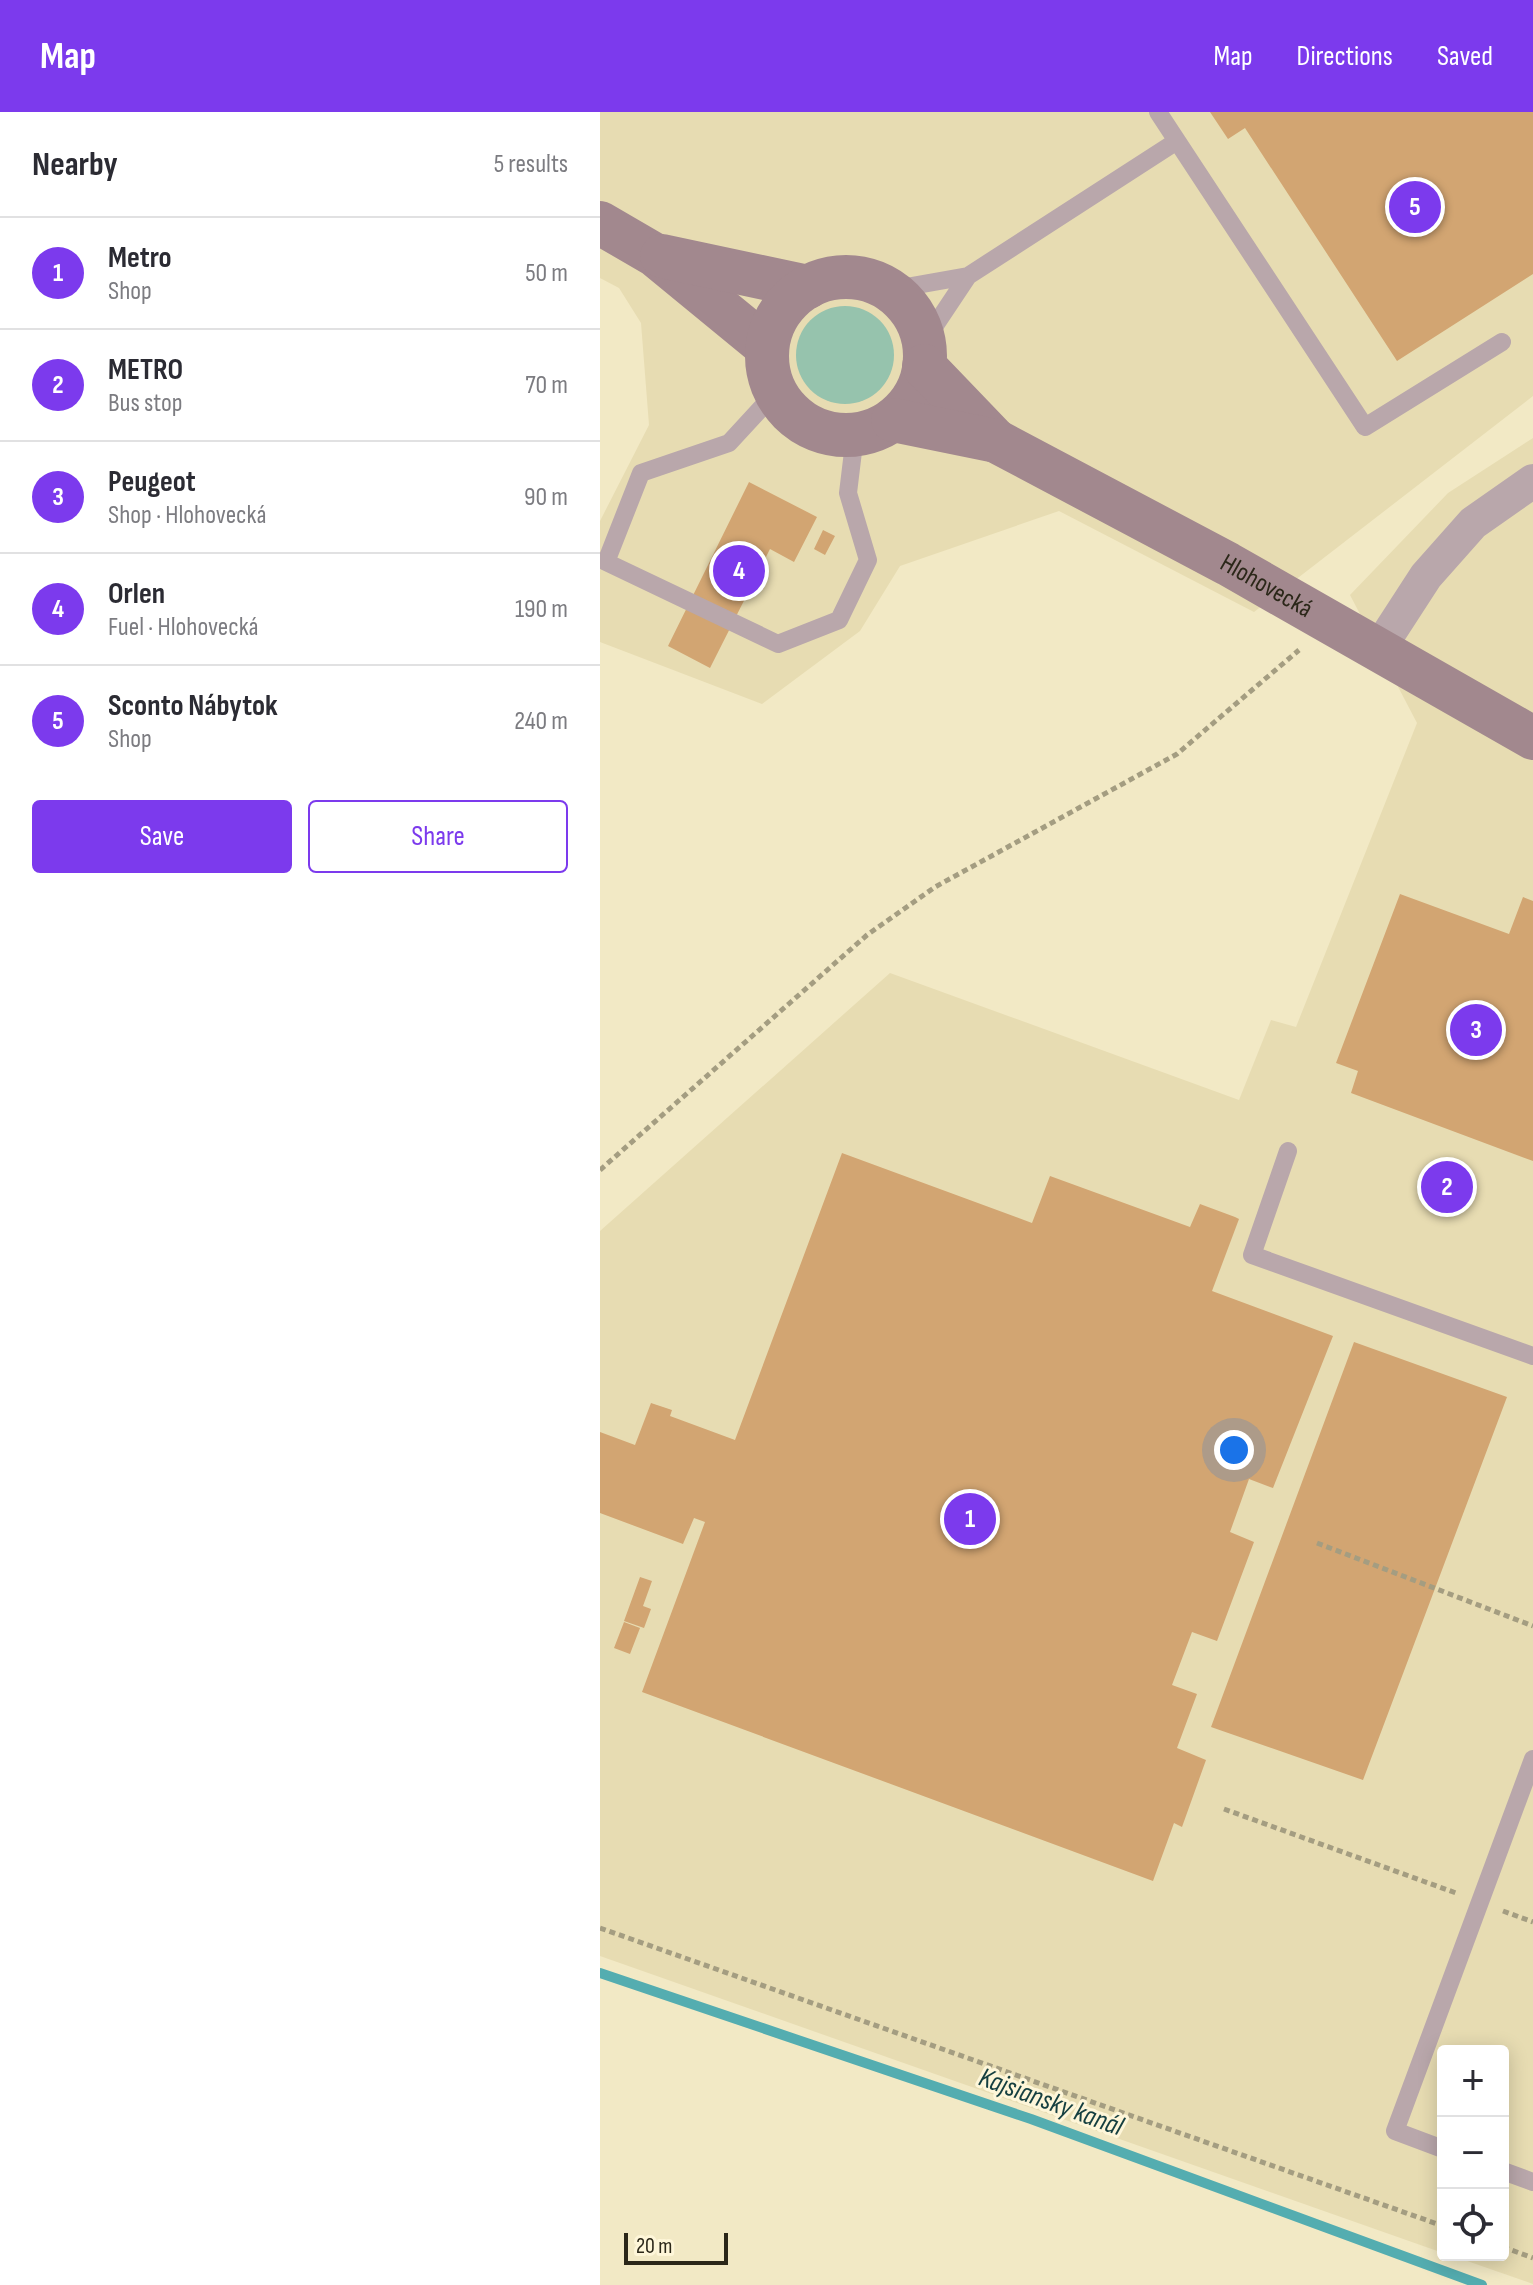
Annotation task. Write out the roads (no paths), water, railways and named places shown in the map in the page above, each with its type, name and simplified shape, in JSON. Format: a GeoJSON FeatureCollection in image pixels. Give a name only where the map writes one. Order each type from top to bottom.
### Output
{"type":"FeatureCollection","features":[{"type":"Feature","properties":{"kind":"main road"},"geometry":{"type":"LineString","coordinates":[[600,223],[655,255],[767,347]]}},
{"type":"Feature","properties":{"kind":"main road"},"geometry":{"type":"LineString","coordinates":[[655,255],[808,287],[849,277],[889,290]]}},
{"type":"Feature","properties":{"kind":"main road"},"geometry":{"type":"LineString","coordinates":[[775,393],[769,378],[767,347],[783,308],[808,287]]}},
{"type":"Feature","properties":{"kind":"main road","name":"Hlohovecká"},"geometry":{"type":"LineString","coordinates":[[889,290],[912,313],[924,354],[996,441],[1533,738]]}},
{"type":"Feature","properties":{"kind":"main road"},"geometry":{"type":"LineString","coordinates":[[874,427],[916,392],[924,354]]}},
{"type":"Feature","properties":{"kind":"main road","name":"Hlohovecká"},"geometry":{"type":"LineString","coordinates":[[775,393],[800,421],[836,435],[874,427],[996,441]]}},
{"type":"Feature","properties":{"kind":"street"},"geometry":{"type":"LineString","coordinates":[[1378,650],[1426,576],[1473,523],[1533,481]]}},
{"type":"Feature","properties":{"kind":"lane"},"geometry":{"type":"LineString","coordinates":[[1158,112],[1365,427],[1502,342]]}},
{"type":"Feature","properties":{"kind":"lane"},"geometry":{"type":"LineString","coordinates":[[889,290],[968,276],[1177,141]]}},
{"type":"Feature","properties":{"kind":"lane"},"geometry":{"type":"LineString","coordinates":[[924,354],[968,276]]}},
{"type":"Feature","properties":{"kind":"lane"},"geometry":{"type":"LineString","coordinates":[[775,393],[729,443],[641,473],[606,562],[778,644],[839,620],[868,560],[848,493],[874,427]]}},
{"type":"Feature","properties":{"kind":"lane"},"geometry":{"type":"LineString","coordinates":[[1288,1151],[1252,1255],[1533,1356]]}},
{"type":"Feature","properties":{"kind":"lane"},"geometry":{"type":"LineString","coordinates":[[1437,2147],[1395,2131],[1533,1759]]}},
{"type":"Feature","properties":{"kind":"lane"},"geometry":{"type":"LineString","coordinates":[[1509,2173],[1533,2182]]}},
{"type":"Feature","properties":{"kind":"waterway","name":"Kajsiansky kanál"},"geometry":{"type":"LineString","coordinates":[[600,1973],[1031,2119],[1482,2285]]}},
{"type":"Feature","properties":{"kind":"place","name":"Sconto Nábytok"},"geometry":{"type":"Point","coordinates":[1415,207]}},
{"type":"Feature","properties":{"kind":"place","name":"Orlen"},"geometry":{"type":"Point","coordinates":[739,571]}},
{"type":"Feature","properties":{"kind":"place","name":"Peugeot"},"geometry":{"type":"Point","coordinates":[1476,1030]}},
{"type":"Feature","properties":{"kind":"place","name":"METRO"},"geometry":{"type":"Point","coordinates":[1447,1187]}},
{"type":"Feature","properties":{"kind":"place","name":"Metro"},"geometry":{"type":"Point","coordinates":[970,1519]}}]}
